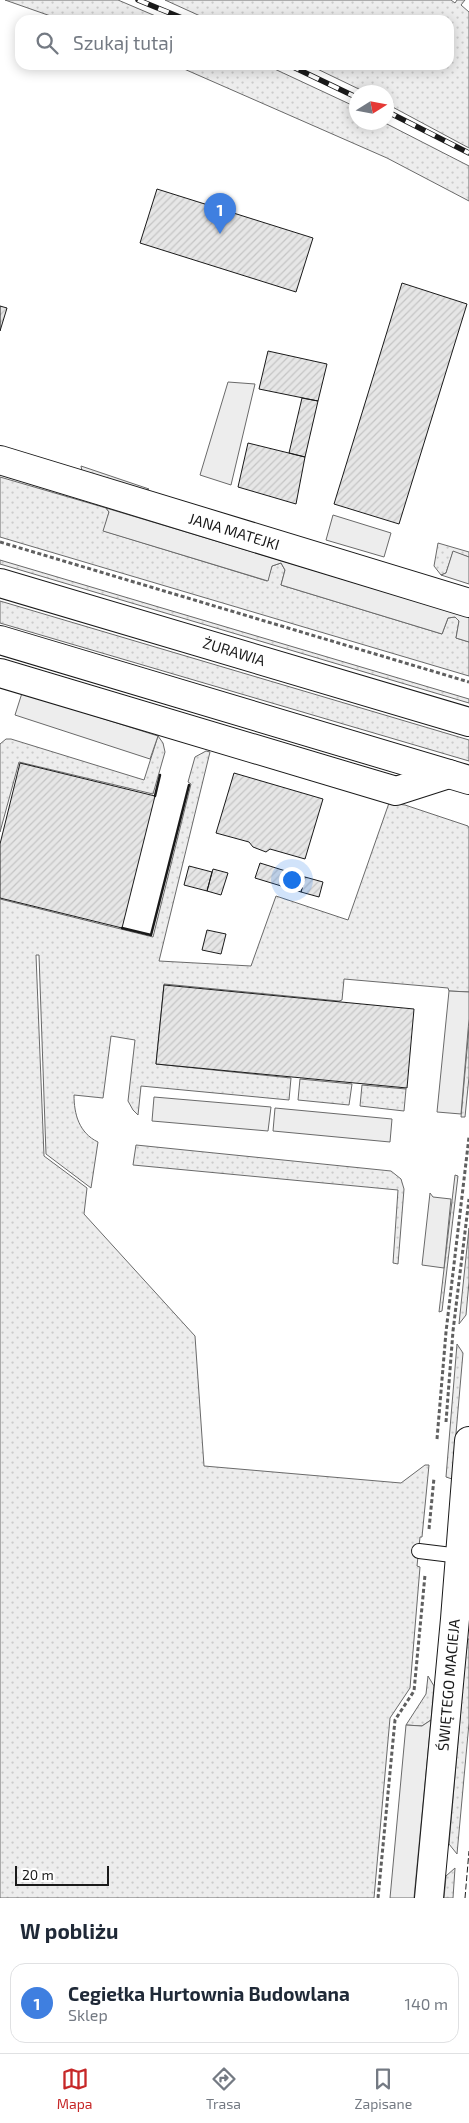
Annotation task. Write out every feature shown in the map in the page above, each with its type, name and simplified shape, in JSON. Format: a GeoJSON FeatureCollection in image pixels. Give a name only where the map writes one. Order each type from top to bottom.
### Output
{"type":"FeatureCollection","features":[{"type":"Feature","properties":{"kind":"street","name":"JANA MATEJKI"},"geometry":{"type":"LineString","coordinates":[[0,460],[469,603]]}},
{"type":"Feature","properties":{"kind":"street","name":"ŻURAWIA"},"geometry":{"type":"LineString","coordinates":[[0,582],[469,722]]}},
{"type":"Feature","properties":{"kind":"street"},"geometry":{"type":"LineString","coordinates":[[0,640],[459,777]]}},
{"type":"Feature","properties":{"kind":"street"},"geometry":{"type":"LineString","coordinates":[[0,673],[396,791],[459,777]]}},
{"type":"Feature","properties":{"kind":"street","name":"ŚWIĘTEGO MACIEJA"},"geometry":{"type":"LineString","coordinates":[[428,1898],[465,1556],[458,1435]]}},
{"type":"Feature","properties":{"kind":"lane"},"geometry":{"type":"LineString","coordinates":[[419,1552],[465,1556]]}},
{"type":"Feature","properties":{"kind":"path"},"geometry":{"type":"LineString","coordinates":[[0,542],[469,682]]}},
{"type":"Feature","properties":{"kind":"path"},"geometry":{"type":"LineString","coordinates":[[436,1448],[446,1332],[469,1137]]}},
{"type":"Feature","properties":{"kind":"path"},"geometry":{"type":"LineString","coordinates":[[458,1435],[453,1331],[469,1199]]}},
{"type":"Feature","properties":{"kind":"path"},"geometry":{"type":"LineString","coordinates":[[429,1535],[434,1477]]}},
{"type":"Feature","properties":{"kind":"path"},"geometry":{"type":"LineString","coordinates":[[378,1898],[395,1720],[414,1690],[426,1568]]}},
{"type":"Feature","properties":{"kind":"shaded area"},"geometry":{"type":"Polygon","coordinates":[[[5,0],[118,0],[153,15],[48,15],[5,0]]]}},
{"type":"Feature","properties":{"kind":"shaded area"},"geometry":{"type":"Polygon","coordinates":[[[165,0],[451,0],[455,3],[457,0],[465,0],[461,5],[469,12],[469,148],[394,108],[394,85],[350,85],[319,70],[454,70],[454,15],[198,15],[165,0]]]}},
{"type":"Feature","properties":{"kind":"shaded area"},"geometry":{"type":"Polygon","coordinates":[[[186,70],[277,70],[349,104],[349,130],[394,130],[394,128],[469,166],[469,201],[387,158],[186,70]]]}},
{"type":"Feature","properties":{"kind":"shaded area"},"geometry":{"type":"Polygon","coordinates":[[[228,382],[255,384],[231,485],[200,475],[228,382]]]}},
{"type":"Feature","properties":{"kind":"shaded area"},"geometry":{"type":"Polygon","coordinates":[[[81,466],[149,489],[145,491],[82,471],[81,466]]]}},
{"type":"Feature","properties":{"kind":"shaded area"},"geometry":{"type":"Polygon","coordinates":[[[0,477],[106,508],[109,512],[104,531],[267,581],[272,566],[281,563],[285,570],[281,585],[442,634],[448,618],[455,617],[459,621],[456,638],[469,642],[469,676],[0,537],[0,477]]]}},
{"type":"Feature","properties":{"kind":"shaded area"},"geometry":{"type":"Polygon","coordinates":[[[106,508],[469,617],[469,642],[456,638],[459,621],[455,617],[448,618],[442,634],[281,585],[285,570],[281,563],[272,566],[268,581],[103,531],[109,512],[106,508]]]}},
{"type":"Feature","properties":{"kind":"shaded area"},"geometry":{"type":"Polygon","coordinates":[[[333,515],[391,533],[384,557],[326,540],[333,515]]]}},
{"type":"Feature","properties":{"kind":"shaded area"},"geometry":{"type":"Polygon","coordinates":[[[438,543],[469,552],[469,557],[453,552],[446,573],[441,575],[434,566],[438,543]]]}},
{"type":"Feature","properties":{"kind":"shaded area"},"geometry":{"type":"Polygon","coordinates":[[[453,551],[469,557],[469,584],[441,575],[446,573],[453,551]]]}},
{"type":"Feature","properties":{"kind":"shaded area"},"geometry":{"type":"Polygon","coordinates":[[[0,560],[469,699],[469,703],[0,564],[0,560]]]}},
{"type":"Feature","properties":{"kind":"shaded area"},"geometry":{"type":"Polygon","coordinates":[[[0,601],[469,740],[469,761],[0,623],[0,601]]]}},
{"type":"Feature","properties":{"kind":"shaded area"},"geometry":{"type":"Polygon","coordinates":[[[22,693],[158,736],[150,759],[15,715],[22,693]]]}},
{"type":"Feature","properties":{"kind":"shaded area"},"geometry":{"type":"Polygon","coordinates":[[[158,736],[163,743],[165,752],[153,794],[19,762],[0,832],[0,744],[6,739],[144,780],[158,736]]]}},
{"type":"Feature","properties":{"kind":"shaded area"},"geometry":{"type":"Polygon","coordinates":[[[206,751],[210,752],[159,961],[251,966],[276,896],[348,920],[389,803],[405,805],[468,826],[469,828],[469,992],[449,991],[448,988],[344,979],[342,1000],[339,1001],[164,984],[156,1064],[291,1078],[289,1100],[141,1086],[138,1115],[128,1101],[135,1040],[111,1036],[103,1098],[74,1095],[75,1109],[82,1128],[86,1134],[98,1142],[91,1188],[46,1154],[39,955],[36,955],[44,1156],[87,1188],[84,1214],[195,1336],[204,1466],[401,1483],[425,1465],[429,1465],[422,1537],[420,1537],[417,1566],[420,1567],[410,1688],[390,1718],[374,1898],[0,1898],[0,899],[153,937],[191,784],[188,782],[195,757],[206,751]]]}},
{"type":"Feature","properties":{"kind":"shaded area"},"geometry":{"type":"Polygon","coordinates":[[[449,991],[469,992],[469,1019],[461,1114],[437,1112],[449,991]]]}},
{"type":"Feature","properties":{"kind":"shaded area"},"geometry":{"type":"Polygon","coordinates":[[[469,1027],[469,1077],[465,1117],[461,1117],[469,1027]]]}},
{"type":"Feature","properties":{"kind":"shaded area"},"geometry":{"type":"Polygon","coordinates":[[[300,1079],[352,1084],[349,1105],[298,1100],[300,1079]]]}},
{"type":"Feature","properties":{"kind":"shaded area"},"geometry":{"type":"Polygon","coordinates":[[[362,1085],[406,1089],[404,1111],[360,1106],[362,1085]]]}},
{"type":"Feature","properties":{"kind":"shaded area"},"geometry":{"type":"Polygon","coordinates":[[[154,1097],[271,1107],[268,1131],[152,1121],[154,1097]]]}},
{"type":"Feature","properties":{"kind":"shaded area"},"geometry":{"type":"Polygon","coordinates":[[[275,1108],[392,1119],[390,1142],[273,1131],[275,1108]]]}},
{"type":"Feature","properties":{"kind":"shaded area"},"geometry":{"type":"Polygon","coordinates":[[[136,1145],[391,1171],[401,1179],[404,1189],[398,1264],[393,1263],[398,1190],[133,1165],[136,1145]]]}},
{"type":"Feature","properties":{"kind":"shaded area"},"geometry":{"type":"Polygon","coordinates":[[[455,1175],[458,1176],[442,1311],[439,1312],[455,1175]]]}},
{"type":"Feature","properties":{"kind":"shaded area"},"geometry":{"type":"Polygon","coordinates":[[[430,1193],[433,1197],[451,1199],[444,1268],[422,1265],[430,1193]]]}},
{"type":"Feature","properties":{"kind":"shaded area"},"geometry":{"type":"Polygon","coordinates":[[[469,1228],[469,1282],[466,1315],[459,1324],[469,1228]]]}},
{"type":"Feature","properties":{"kind":"shaded area"},"geometry":{"type":"Polygon","coordinates":[[[457,1344],[463,1353],[452,1479],[446,1477],[457,1344]]]}},
{"type":"Feature","properties":{"kind":"shaded area"},"geometry":{"type":"Polygon","coordinates":[[[467,1639],[469,1639],[469,1723],[457,1854],[449,1844],[467,1639]]]}},
{"type":"Feature","properties":{"kind":"shaded area"},"geometry":{"type":"Polygon","coordinates":[[[428,1676],[434,1686],[431,1720],[422,1726],[406,1725],[426,1694],[428,1676]]]}},
{"type":"Feature","properties":{"kind":"shaded area"},"geometry":{"type":"Polygon","coordinates":[[[431,1720],[414,1898],[390,1898],[406,1725],[422,1726],[431,1720]]]}},
{"type":"Feature","properties":{"kind":"shaded area"},"geometry":{"type":"Polygon","coordinates":[[[455,1868],[453,1898],[444,1898],[446,1876],[455,1868]]]}},
{"type":"Feature","properties":{"kind":"building"},"geometry":{"type":"Polygon","coordinates":[[[157,189],[313,238],[296,292],[140,243],[157,189]]]}},
{"type":"Feature","properties":{"kind":"building"},"geometry":{"type":"Polygon","coordinates":[[[402,283],[467,304],[399,524],[334,504],[402,283]]]}},
{"type":"Feature","properties":{"kind":"building"},"geometry":{"type":"Polygon","coordinates":[[[0,306],[7,308],[0,331],[0,306]]]}},
{"type":"Feature","properties":{"kind":"building"},"geometry":{"type":"Polygon","coordinates":[[[268,351],[327,364],[318,401],[259,389],[268,351]]]}},
{"type":"Feature","properties":{"kind":"building"},"geometry":{"type":"Polygon","coordinates":[[[302,398],[318,401],[305,457],[289,453],[302,398]]]}},
{"type":"Feature","properties":{"kind":"building"},"geometry":{"type":"Polygon","coordinates":[[[248,443],[305,457],[296,504],[238,487],[248,443]]]}},
{"type":"Feature","properties":{"kind":"building"},"geometry":{"type":"Polygon","coordinates":[[[20,763],[155,796],[122,928],[0,898],[0,844],[20,763]]]}},
{"type":"Feature","properties":{"kind":"building"},"geometry":{"type":"Polygon","coordinates":[[[234,773],[323,799],[305,859],[270,849],[266,852],[253,847],[249,842],[216,833],[234,773]]]}},
{"type":"Feature","properties":{"kind":"building"},"geometry":{"type":"Polygon","coordinates":[[[260,863],[305,877],[301,892],[255,878],[260,863]]]}},
{"type":"Feature","properties":{"kind":"building"},"geometry":{"type":"Polygon","coordinates":[[[189,866],[212,872],[207,891],[184,885],[189,866]]]}},
{"type":"Feature","properties":{"kind":"building"},"geometry":{"type":"Polygon","coordinates":[[[213,869],[228,873],[221,895],[207,891],[213,869]]]}},
{"type":"Feature","properties":{"kind":"building"},"geometry":{"type":"Polygon","coordinates":[[[305,877],[323,882],[319,897],[301,892],[305,877]]]}},
{"type":"Feature","properties":{"kind":"building"},"geometry":{"type":"Polygon","coordinates":[[[207,930],[226,934],[221,954],[202,950],[207,930]]]}},
{"type":"Feature","properties":{"kind":"building"},"geometry":{"type":"Polygon","coordinates":[[[164,985],[414,1009],[407,1088],[156,1064],[164,985]]]}},
{"type":"Feature","properties":{"kind":"railway"},"geometry":{"type":"LineString","coordinates":[[138,0],[175,15]]}},
{"type":"Feature","properties":{"kind":"railway"},"geometry":{"type":"LineString","coordinates":[[299,70],[349,94]]}},
{"type":"Feature","properties":{"kind":"railway"},"geometry":{"type":"LineString","coordinates":[[394,115],[469,153]]}},
{"type":"Feature","properties":{"kind":"fence"},"geometry":{"type":"LineString","coordinates":[[465,1898],[469,1851]]}},
{"type":"Feature","properties":{"kind":"wall"},"geometry":{"type":"LineString","coordinates":[[155,796],[160,775]]}},
{"type":"Feature","properties":{"kind":"wall"},"geometry":{"type":"LineString","coordinates":[[122,928],[151,935],[189,785]]}},
{"type":"Feature","properties":{"kind":"place","name":"Cegiełka Hurtownia Budowlana"},"geometry":{"type":"Point","coordinates":[220,234]}}]}
